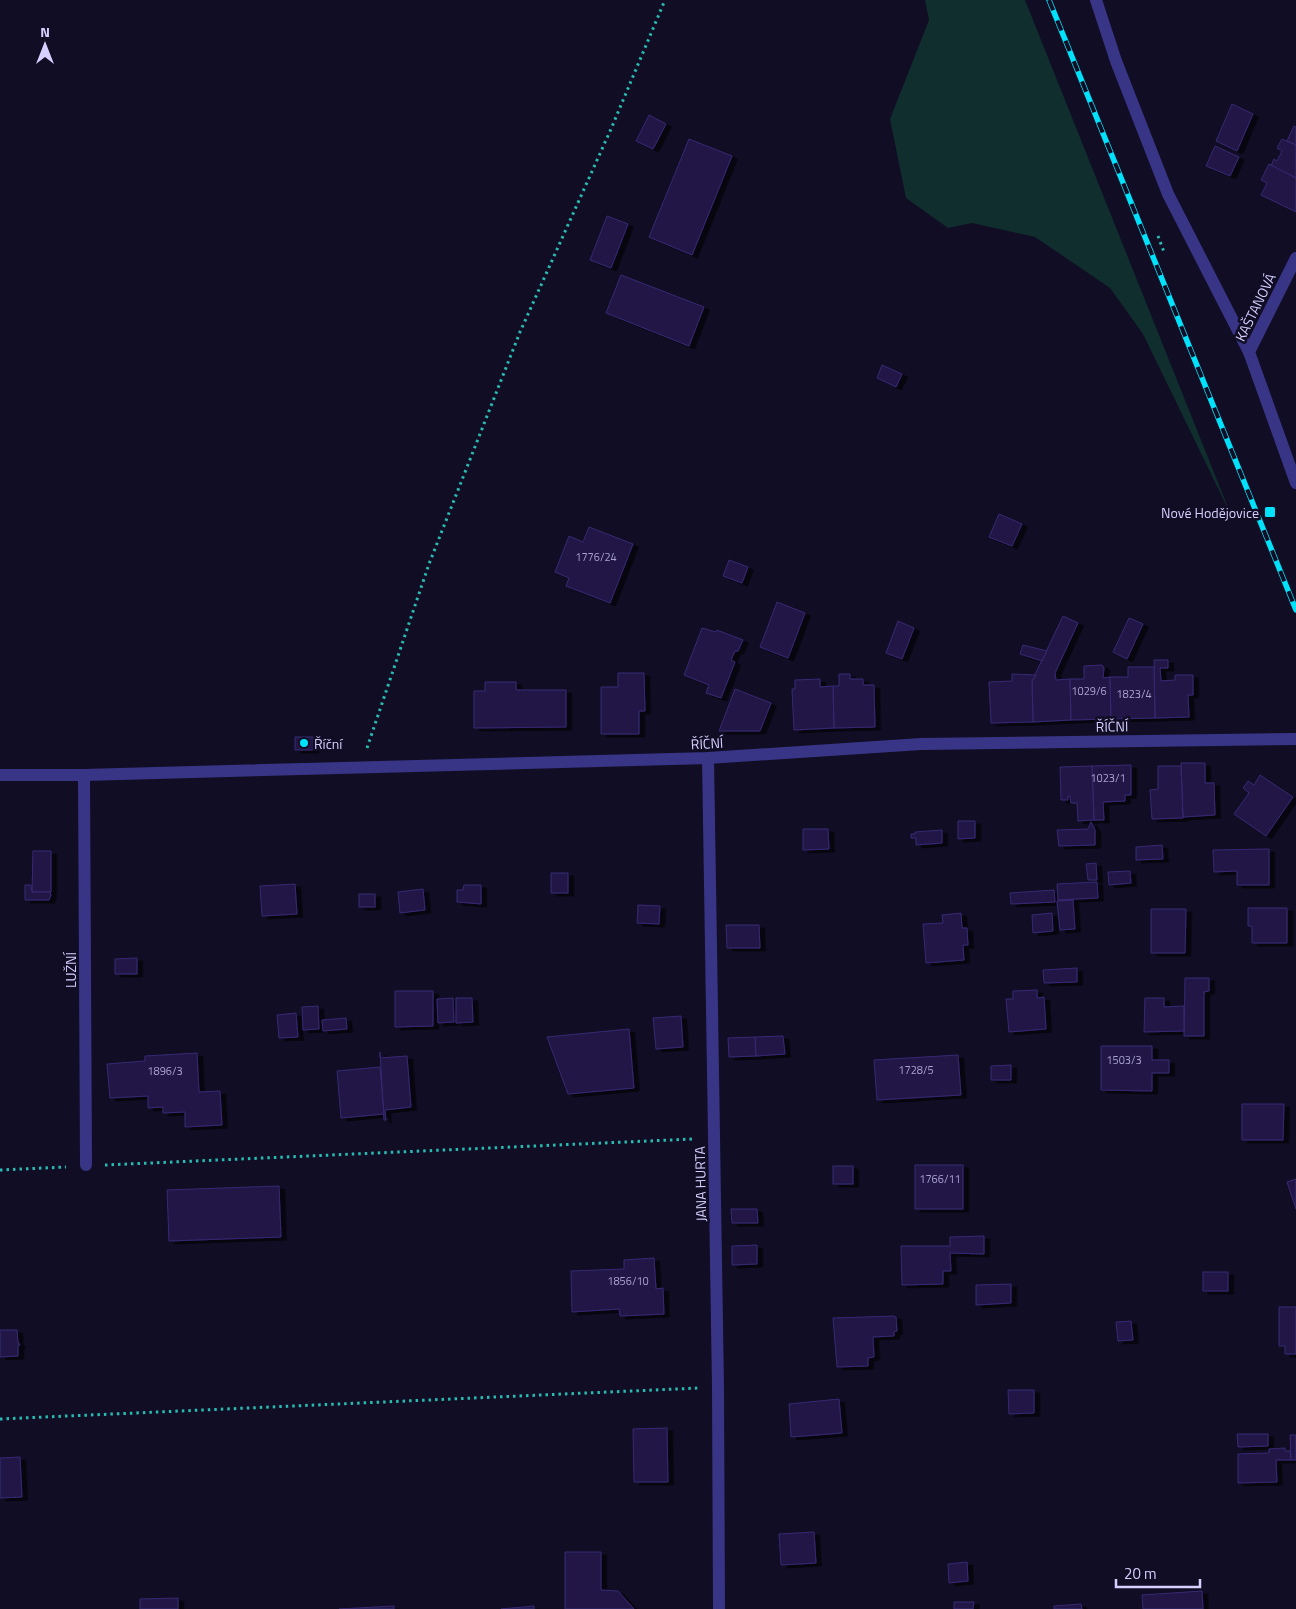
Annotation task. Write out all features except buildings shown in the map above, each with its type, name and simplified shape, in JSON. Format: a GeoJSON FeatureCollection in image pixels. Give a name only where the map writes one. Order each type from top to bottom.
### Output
{"type":"FeatureCollection","features":[{"type":"Feature","properties":{"kind":"street"},"geometry":{"type":"LineString","coordinates":[[1096,0],[1116,61],[1168,194],[1249,352]]}},
{"type":"Feature","properties":{"kind":"street","name":"KAŠTANOVÁ"},"geometry":{"type":"LineString","coordinates":[[1296,258],[1249,352],[1296,483]]}},
{"type":"Feature","properties":{"kind":"street","name":"ŘÍČNÍ"},"geometry":{"type":"LineString","coordinates":[[0,776],[708,758],[921,744],[1296,739]]}},
{"type":"Feature","properties":{"kind":"street","name":"JANA HURTA"},"geometry":{"type":"LineString","coordinates":[[708,758],[718,1387],[718,1609]]}},
{"type":"Feature","properties":{"kind":"street","name":"LUŽNÍ"},"geometry":{"type":"LineString","coordinates":[[84,775],[86,1165]]}},
{"type":"Feature","properties":{"kind":"path"},"geometry":{"type":"LineString","coordinates":[[361,767],[428,564],[520,332],[611,129],[665,0]]}},
{"type":"Feature","properties":{"kind":"path"},"geometry":{"type":"LineString","coordinates":[[1158,236],[1164,252]]}},
{"type":"Feature","properties":{"kind":"path"},"geometry":{"type":"LineString","coordinates":[[0,1170],[714,1138]]}},
{"type":"Feature","properties":{"kind":"path"},"geometry":{"type":"LineString","coordinates":[[0,1419],[718,1387]]}},
{"type":"Feature","properties":{"kind":"green space"},"geometry":{"type":"Polygon","coordinates":[[[925,0],[1025,0],[1231,515],[1143,334],[1110,288],[1035,237],[972,223],[948,228],[906,198],[890,119],[929,20],[925,0]]]}},
{"type":"Feature","properties":{"kind":"railway"},"geometry":{"type":"LineString","coordinates":[[1049,0],[1296,610]]}},
{"type":"Feature","properties":{"kind":"place","name":"Nové Hodějovice"},"geometry":{"type":"Point","coordinates":[1270,512]}},
{"type":"Feature","properties":{"kind":"place","name":"Říční"},"geometry":{"type":"Point","coordinates":[304,743]}}]}
